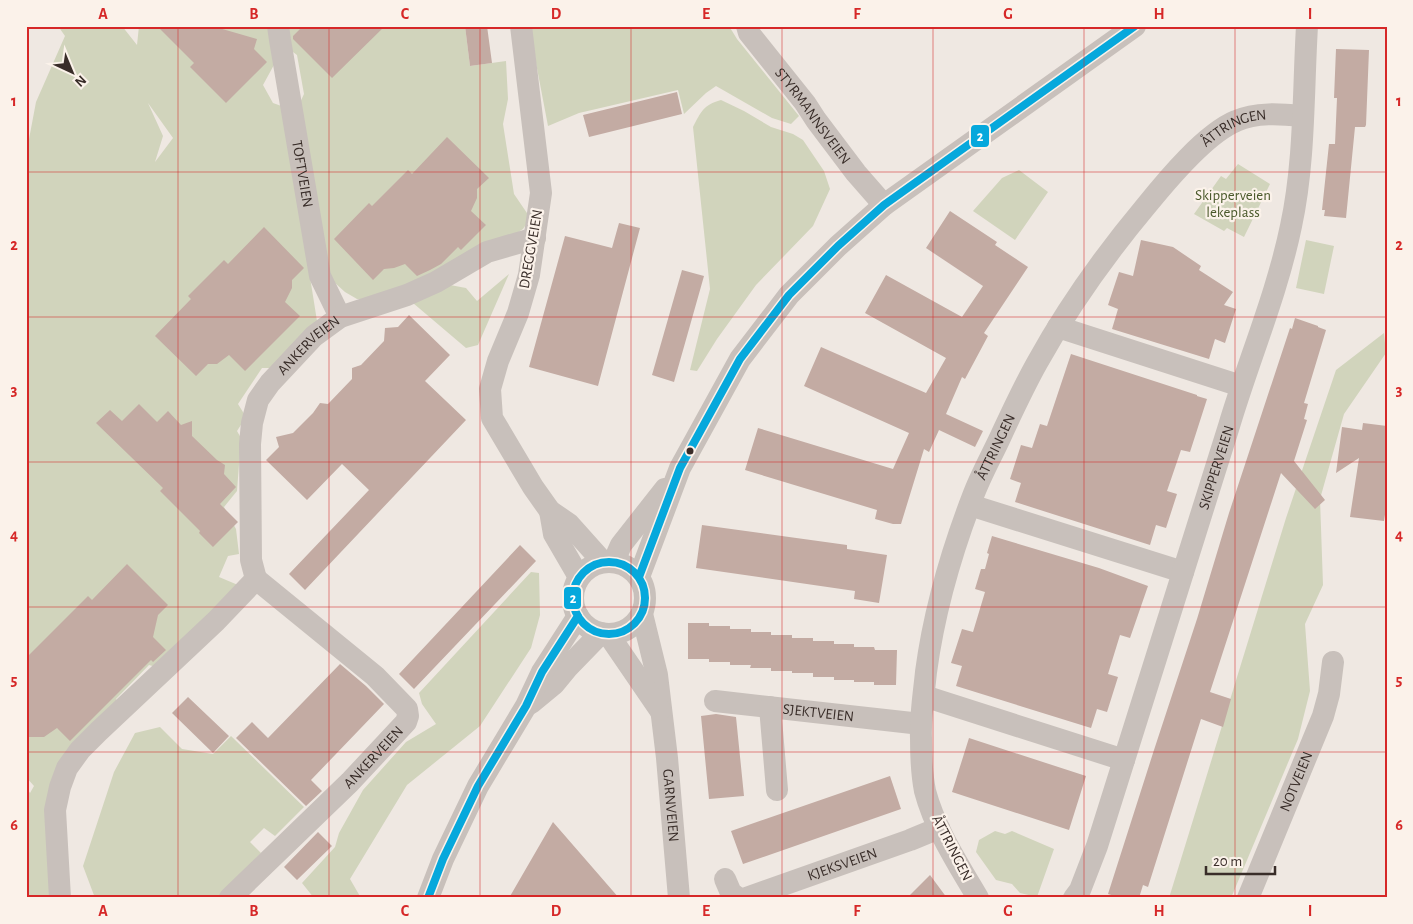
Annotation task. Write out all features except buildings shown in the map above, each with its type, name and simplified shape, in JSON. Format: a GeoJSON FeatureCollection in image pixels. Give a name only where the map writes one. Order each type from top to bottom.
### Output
{"type":"FeatureCollection","features":[{"type":"Feature","properties":{"kind":"street","name":"TOFTVEIEN"},"geometry":{"type":"LineString","coordinates":[[278,26],[320,276],[340,317]]}},
{"type":"Feature","properties":{"kind":"street","name":"DREGGVEIEN"},"geometry":{"type":"LineString","coordinates":[[521,26],[540,193],[530,275],[518,313],[498,361],[490,389],[492,418],[550,511],[569,524],[608,561]]}},
{"type":"Feature","properties":{"kind":"street","name":"STYRMANNSVEIEN"},"geometry":{"type":"LineString","coordinates":[[747,26],[750,33],[805,103],[856,173],[884,205]]}},
{"type":"Feature","properties":{"kind":"street"},"geometry":{"type":"LineString","coordinates":[[608,561],[680,468],[740,359],[789,295],[838,246],[884,205],[1135,26]]}},
{"type":"Feature","properties":{"kind":"street","name":"SKIPPERVEIEN"},"geometry":{"type":"LineString","coordinates":[[1074,898],[1080,890],[1097,846],[1241,386],[1273,294],[1291,226],[1302,151],[1307,26]]}},
{"type":"Feature","properties":{"kind":"street","name":"ÅTTRINGEN"},"geometry":{"type":"LineString","coordinates":[[978,898],[938,828],[925,790],[920,738],[931,638],[945,579],[970,505],[1020,396],[1058,327],[1084,287],[1127,228],[1171,176],[1195,152],[1220,131],[1236,121],[1280,114],[1302,116]]}},
{"type":"Feature","properties":{"kind":"street","name":"ANKERVEIEN"},"geometry":{"type":"LineString","coordinates":[[230,898],[350,782],[406,722],[408,716],[407,709],[375,676],[256,579],[251,560],[250,470],[252,423],[258,400],[270,383],[314,336],[340,317],[407,295],[436,282],[487,252],[535,238]]}},
{"type":"Feature","properties":{"kind":"street"},"geometry":{"type":"LineString","coordinates":[[1058,327],[1241,386]]}},
{"type":"Feature","properties":{"kind":"street"},"geometry":{"type":"LineString","coordinates":[[640,577],[680,468]]}},
{"type":"Feature","properties":{"kind":"street"},"geometry":{"type":"LineString","coordinates":[[970,505],[1183,572]]}},
{"type":"Feature","properties":{"kind":"street","name":"DREGGVEIEN"},"geometry":{"type":"LineString","coordinates":[[550,511],[554,534],[579,577]]}},
{"type":"Feature","properties":{"kind":"street"},"geometry":{"type":"LineString","coordinates":[[608,561],[624,564],[640,577],[645,589],[646,601],[642,614],[628,629],[619,633],[604,634],[588,627],[578,616],[574,607],[573,596],[574,586],[586,570],[594,564],[608,561]]}},
{"type":"Feature","properties":{"kind":"street"},"geometry":{"type":"LineString","coordinates":[[60,898],[55,810],[60,787],[67,768],[80,750],[99,731],[216,621],[256,579]]}},
{"type":"Feature","properties":{"kind":"street","name":"GARNVEIEN"},"geometry":{"type":"LineString","coordinates":[[642,614],[658,675],[679,898]]}},
{"type":"Feature","properties":{"kind":"street"},"geometry":{"type":"LineString","coordinates":[[428,898],[443,860],[478,786],[526,706],[542,672],[578,616]]}},
{"type":"Feature","properties":{"kind":"street"},"geometry":{"type":"LineString","coordinates":[[526,706],[554,684],[568,667],[604,634]]}},
{"type":"Feature","properties":{"kind":"street","name":"GARNVEIEN"},"geometry":{"type":"LineString","coordinates":[[604,634],[662,713]]}},
{"type":"Feature","properties":{"kind":"street","name":"NOTVEIEN"},"geometry":{"type":"LineString","coordinates":[[1248,898],[1323,716],[1329,694],[1333,662]]}},
{"type":"Feature","properties":{"kind":"street"},"geometry":{"type":"LineString","coordinates":[[924,696],[1124,760]]}},
{"type":"Feature","properties":{"kind":"street","name":"SJEKTVEIEN"},"geometry":{"type":"LineString","coordinates":[[715,701],[921,724]]}},
{"type":"Feature","properties":{"kind":"street"},"geometry":{"type":"LineString","coordinates":[[770,707],[777,790]]}},
{"type":"Feature","properties":{"kind":"street","name":"KJEKSVEIEN"},"geometry":{"type":"LineString","coordinates":[[746,898],[910,840],[938,828]]}},
{"type":"Feature","properties":{"kind":"street"},"geometry":{"type":"LineString","coordinates":[[725,879],[731,893],[738,898]]}},
{"type":"Feature","properties":{"kind":"green space"},"geometry":{"type":"Polygon","coordinates":[[[58,26],[122,26],[137,45],[139,26],[269,26],[275,63],[263,85],[273,103],[287,108],[291,158],[317,321],[275,368],[262,368],[238,404],[246,417],[237,431],[241,438],[237,491],[224,507],[236,529],[239,554],[228,556],[219,577],[238,585],[156,667],[149,665],[116,699],[118,704],[61,765],[51,898],[26,898],[26,787],[30,793],[34,786],[26,777],[26,155],[36,102],[65,36],[58,26]],[[148,103],[163,136],[155,162],[173,138],[148,103]]]}},
{"type":"Feature","properties":{"kind":"green space"},"geometry":{"type":"Polygon","coordinates":[[[284,26],[465,26],[470,66],[506,61],[508,99],[503,124],[514,194],[529,216],[529,220],[523,229],[436,276],[369,299],[357,299],[345,292],[335,283],[324,266],[298,107],[304,94],[297,55],[285,46],[284,26]]]}},
{"type":"Feature","properties":{"kind":"green space"},"geometry":{"type":"Polygon","coordinates":[[[531,26],[729,26],[737,39],[799,116],[791,124],[772,118],[716,86],[684,114],[678,90],[579,113],[548,126],[531,26]]]}},
{"type":"Feature","properties":{"kind":"green space"},"geometry":{"type":"Polygon","coordinates":[[[721,100],[771,127],[793,134],[803,140],[824,171],[830,189],[813,226],[756,285],[717,339],[697,371],[690,370],[710,289],[693,127],[706,107],[721,100]]]}},
{"type":"Feature","properties":{"kind":"green space","name":"Skipperveien lekeplass"},"geometry":{"type":"Polygon","coordinates":[[[1238,164],[1270,184],[1244,237],[1227,228],[1224,231],[1194,214],[1221,176],[1226,179],[1238,164]]]}},
{"type":"Feature","properties":{"kind":"green space"},"geometry":{"type":"Polygon","coordinates":[[[1019,170],[1048,192],[1015,240],[973,211],[1002,178],[1019,170]]]}},
{"type":"Feature","properties":{"kind":"green space"},"geometry":{"type":"Polygon","coordinates":[[[1306,240],[1334,246],[1324,294],[1296,288],[1306,240]]]}},
{"type":"Feature","properties":{"kind":"green space"},"geometry":{"type":"Polygon","coordinates":[[[509,274],[478,345],[466,348],[413,303],[450,285],[466,288],[477,301],[509,274]]]}},
{"type":"Feature","properties":{"kind":"green space"},"geometry":{"type":"Polygon","coordinates":[[[1384,333],[1386,353],[1344,414],[1320,499],[1323,585],[1305,624],[1310,691],[1298,739],[1231,898],[1169,898],[1286,518],[1336,370],[1384,333]]]}},
{"type":"Feature","properties":{"kind":"green space"},"geometry":{"type":"Polygon","coordinates":[[[531,572],[539,573],[540,615],[531,648],[480,726],[407,785],[350,879],[361,898],[314,898],[302,883],[335,847],[339,833],[363,790],[406,742],[436,724],[422,704],[419,693],[531,572]]]}},
{"type":"Feature","properties":{"kind":"green space"},"geometry":{"type":"Polygon","coordinates":[[[160,727],[182,749],[213,754],[231,736],[304,807],[275,836],[264,828],[250,842],[261,853],[219,898],[95,898],[83,866],[114,772],[135,733],[160,727]]]}},
{"type":"Feature","properties":{"kind":"green space"},"geometry":{"type":"Polygon","coordinates":[[[995,831],[1005,834],[1012,831],[1054,849],[1037,897],[1020,893],[1012,884],[996,880],[976,852],[979,840],[995,831]]]}},
{"type":"Feature","properties":{"kind":"transit line","name":"2"},"geometry":{"type":"LineString","coordinates":[[639,577],[680,468],[740,359],[789,295],[838,246],[884,205],[1135,26]]}},
{"type":"Feature","properties":{"kind":"transit line","name":"2"},"geometry":{"type":"LineString","coordinates":[[616,562],[635,572],[643,584],[645,598],[643,612],[635,624],[623,632],[602,634],[583,624],[575,612],[573,591],[583,572],[595,564],[616,562]]}},
{"type":"Feature","properties":{"kind":"transit line","name":"2"},"geometry":{"type":"LineString","coordinates":[[428,898],[443,859],[478,786],[526,706],[542,672],[578,616]]}}]}
